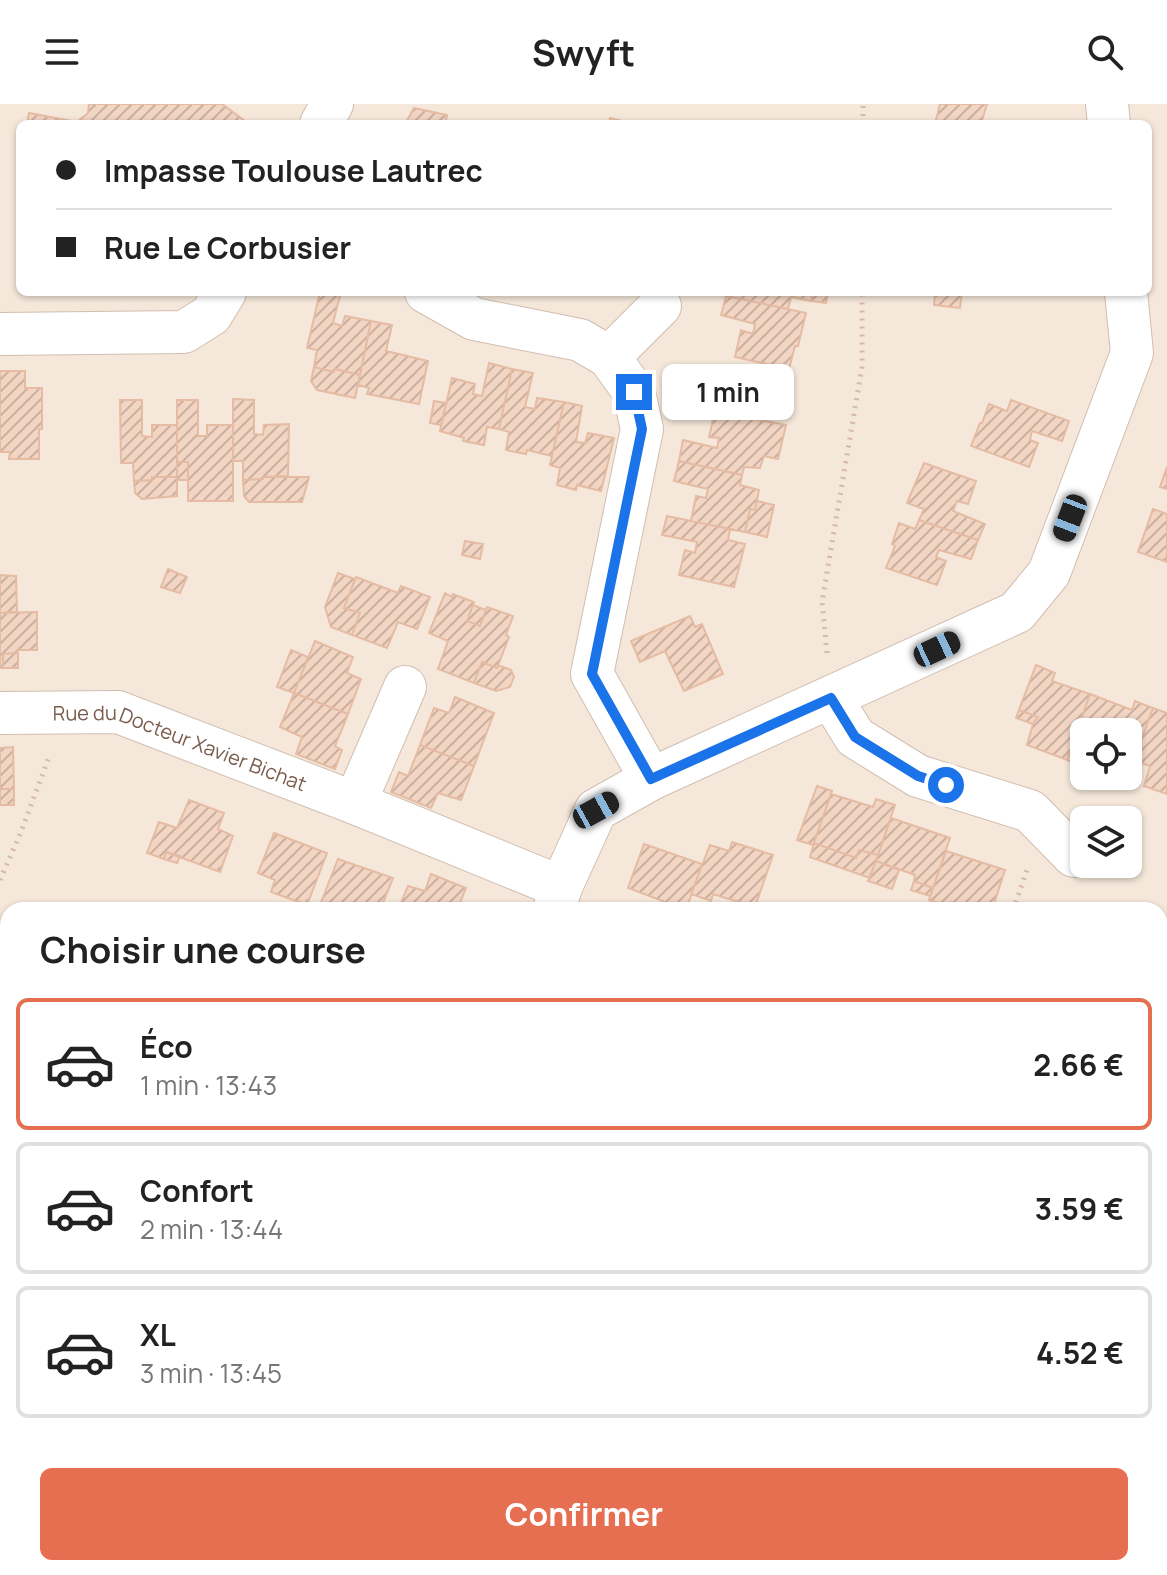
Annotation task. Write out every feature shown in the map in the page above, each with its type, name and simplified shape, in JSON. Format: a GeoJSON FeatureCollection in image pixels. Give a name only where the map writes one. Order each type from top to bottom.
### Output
{"type":"FeatureCollection","features":[{"type":"Feature","properties":{"kind":"street"},"geometry":{"type":"LineString","coordinates":[[0,334],[184,332],[211,315],[223,296]]}},
{"type":"Feature","properties":{"kind":"street"},"geometry":{"type":"LineString","coordinates":[[433,296],[474,319],[580,340],[609,357],[634,392],[642,429],[592,674],[651,779]]}},
{"type":"Feature","properties":{"kind":"street"},"geometry":{"type":"LineString","coordinates":[[557,898],[596,810],[651,779],[1017,612],[1049,573],[1132,353],[1126,296]]}},
{"type":"Feature","properties":{"kind":"street"},"geometry":{"type":"LineString","coordinates":[[609,357],[660,306]]}},
{"type":"Feature","properties":{"kind":"street"},"geometry":{"type":"LineString","coordinates":[[355,803],[405,687]]}},
{"type":"Feature","properties":{"kind":"street"},"geometry":{"type":"LineString","coordinates":[[831,698],[855,737],[918,776],[1030,811],[1070,852]]}},
{"type":"Feature","properties":{"kind":"street","name":"Rue du Docteur Xavier Bichat"},"geometry":{"type":"LineString","coordinates":[[0,713],[118,712],[355,803],[557,898]]}},
{"type":"Feature","properties":{"kind":"path"},"geometry":{"type":"LineString","coordinates":[[831,698],[822,602],[862,367],[862,296]]}},
{"type":"Feature","properties":{"kind":"path"},"geometry":{"type":"LineString","coordinates":[[0,880],[52,749],[53,712]]}},
{"type":"Feature","properties":{"kind":"shaded area"},"geometry":{"type":"Polygon","coordinates":[[[0,104],[1167,104],[1167,902],[0,902],[0,104]]]}},
{"type":"Feature","properties":{"kind":"building"},"geometry":{"type":"Polygon","coordinates":[[[89,104],[222,104],[244,120],[79,120],[88,113],[89,104]]]}},
{"type":"Feature","properties":{"kind":"building"},"geometry":{"type":"Polygon","coordinates":[[[940,104],[987,104],[982,120],[936,120],[940,104]]]}},
{"type":"Feature","properties":{"kind":"building"},"geometry":{"type":"Polygon","coordinates":[[[414,108],[447,115],[446,120],[407,120],[414,108]]]}},
{"type":"Feature","properties":{"kind":"building"},"geometry":{"type":"Polygon","coordinates":[[[29,113],[66,120],[28,120],[29,113]]]}},
{"type":"Feature","properties":{"kind":"building"},"geometry":{"type":"Polygon","coordinates":[[[319,296],[340,296],[333,323],[342,326],[345,316],[371,321],[360,375],[314,367],[317,350],[307,348],[319,296]]]}},
{"type":"Feature","properties":{"kind":"building"},"geometry":{"type":"Polygon","coordinates":[[[726,296],[812,296],[811,301],[791,297],[788,309],[726,296]]]}},
{"type":"Feature","properties":{"kind":"building"},"geometry":{"type":"Polygon","coordinates":[[[726,296],[806,313],[789,369],[735,357],[741,330],[753,334],[755,324],[721,315],[726,296]]]}},
{"type":"Feature","properties":{"kind":"building"},"geometry":{"type":"Polygon","coordinates":[[[812,296],[827,296],[826,303],[811,301],[812,296]]]}},
{"type":"Feature","properties":{"kind":"building"},"geometry":{"type":"Polygon","coordinates":[[[935,296],[962,296],[960,308],[934,305],[935,296]]]}},
{"type":"Feature","properties":{"kind":"building"},"geometry":{"type":"Polygon","coordinates":[[[371,321],[392,325],[386,351],[428,361],[419,404],[367,394],[369,388],[358,385],[371,321]]]}},
{"type":"Feature","properties":{"kind":"building"},"geometry":{"type":"Polygon","coordinates":[[[489,363],[512,369],[499,429],[487,427],[484,445],[463,441],[464,438],[440,431],[452,378],[475,384],[473,394],[482,396],[489,363]]]}},
{"type":"Feature","properties":{"kind":"building"},"geometry":{"type":"Polygon","coordinates":[[[314,367],[360,375],[355,398],[317,390],[311,381],[314,367]]]}},
{"type":"Feature","properties":{"kind":"building"},"geometry":{"type":"Polygon","coordinates":[[[512,369],[533,373],[525,407],[535,409],[537,398],[564,402],[552,456],[527,450],[526,454],[506,450],[509,432],[499,429],[512,369]]]}},
{"type":"Feature","properties":{"kind":"building"},"geometry":{"type":"Polygon","coordinates":[[[0,371],[25,371],[25,388],[42,388],[39,459],[9,459],[10,452],[0,452],[0,371]]]}},
{"type":"Feature","properties":{"kind":"building"},"geometry":{"type":"Polygon","coordinates":[[[233,399],[254,400],[254,434],[263,435],[264,425],[289,424],[288,476],[243,480],[243,461],[233,461],[233,399]]]}},
{"type":"Feature","properties":{"kind":"building"},"geometry":{"type":"Polygon","coordinates":[[[120,400],[142,400],[142,436],[152,437],[152,425],[177,425],[177,477],[134,481],[133,463],[121,463],[120,400]]]}},
{"type":"Feature","properties":{"kind":"building"},"geometry":{"type":"Polygon","coordinates":[[[177,400],[198,400],[198,436],[207,436],[207,425],[233,425],[233,501],[188,501],[188,462],[177,462],[177,400]]]}},
{"type":"Feature","properties":{"kind":"building"},"geometry":{"type":"Polygon","coordinates":[[[1011,400],[1069,421],[1062,441],[1032,431],[1030,440],[1038,443],[1029,467],[971,446],[989,404],[1007,411],[1011,400]]]}},
{"type":"Feature","properties":{"kind":"building"},"geometry":{"type":"Polygon","coordinates":[[[434,401],[446,403],[441,425],[430,423],[434,401]]]}},
{"type":"Feature","properties":{"kind":"building"},"geometry":{"type":"Polygon","coordinates":[[[564,402],[582,406],[576,442],[585,443],[588,433],[614,438],[601,491],[577,485],[576,490],[557,485],[560,468],[550,465],[564,402]]]}},
{"type":"Feature","properties":{"kind":"building"},"geometry":{"type":"Polygon","coordinates":[[[715,411],[786,425],[778,459],[764,456],[760,468],[744,467],[742,475],[679,461],[683,440],[717,448],[719,438],[709,437],[715,411]]]}},
{"type":"Feature","properties":{"kind":"building"},"geometry":{"type":"Polygon","coordinates":[[[679,461],[742,475],[740,485],[759,490],[755,510],[750,509],[745,532],[691,521],[696,496],[706,498],[708,489],[674,481],[679,461]]]}},
{"type":"Feature","properties":{"kind":"building"},"geometry":{"type":"Polygon","coordinates":[[[177,462],[188,462],[188,480],[177,480],[177,462]]]}},
{"type":"Feature","properties":{"kind":"building"},"geometry":{"type":"Polygon","coordinates":[[[924,463],[976,481],[968,504],[957,501],[953,511],[985,524],[978,540],[919,520],[924,509],[907,503],[924,463]]]}},
{"type":"Feature","properties":{"kind":"building"},"geometry":{"type":"Polygon","coordinates":[[[1167,467],[1167,489],[1160,487],[1167,467]]]}},
{"type":"Feature","properties":{"kind":"building"},"geometry":{"type":"Polygon","coordinates":[[[152,477],[177,477],[177,496],[142,499],[135,493],[134,481],[152,480],[152,477]]]}},
{"type":"Feature","properties":{"kind":"building"},"geometry":{"type":"Polygon","coordinates":[[[309,477],[302,502],[249,502],[244,496],[243,480],[309,477]]]}},
{"type":"Feature","properties":{"kind":"building"},"geometry":{"type":"Polygon","coordinates":[[[757,501],[774,505],[767,537],[745,532],[750,509],[755,510],[757,501]]]}},
{"type":"Feature","properties":{"kind":"building"},"geometry":{"type":"Polygon","coordinates":[[[1153,509],[1167,514],[1167,562],[1138,552],[1153,509]]]}},
{"type":"Feature","properties":{"kind":"building"},"geometry":{"type":"Polygon","coordinates":[[[667,516],[730,529],[728,540],[745,544],[734,587],[679,575],[685,550],[695,553],[697,542],[662,535],[667,516]]]}},
{"type":"Feature","properties":{"kind":"building"},"geometry":{"type":"Polygon","coordinates":[[[919,520],[978,540],[971,559],[939,550],[936,557],[946,561],[937,585],[886,568],[895,546],[892,544],[899,523],[915,529],[919,520]]]}},
{"type":"Feature","properties":{"kind":"building"},"geometry":{"type":"Polygon","coordinates":[[[465,541],[483,544],[480,559],[462,555],[465,541]]]}},
{"type":"Feature","properties":{"kind":"building"},"geometry":{"type":"Polygon","coordinates":[[[168,569],[187,577],[180,593],[161,587],[168,569]]]}},
{"type":"Feature","properties":{"kind":"building"},"geometry":{"type":"Polygon","coordinates":[[[338,573],[355,579],[344,608],[360,613],[352,635],[331,627],[325,607],[338,573]]]}},
{"type":"Feature","properties":{"kind":"building"},"geometry":{"type":"Polygon","coordinates":[[[0,575],[16,576],[17,612],[0,613],[0,575]]]}},
{"type":"Feature","properties":{"kind":"building"},"geometry":{"type":"Polygon","coordinates":[[[356,577],[398,593],[401,586],[430,597],[417,629],[398,622],[387,648],[352,635],[360,613],[344,608],[356,577]]]}},
{"type":"Feature","properties":{"kind":"building"},"geometry":{"type":"Polygon","coordinates":[[[445,593],[474,602],[467,621],[480,626],[487,607],[513,616],[497,668],[482,662],[474,683],[438,669],[448,641],[429,633],[445,593]]]}},
{"type":"Feature","properties":{"kind":"building"},"geometry":{"type":"Polygon","coordinates":[[[473,605],[486,610],[480,626],[467,621],[473,605]]]}},
{"type":"Feature","properties":{"kind":"building"},"geometry":{"type":"Polygon","coordinates":[[[37,612],[37,650],[3,654],[3,668],[0,668],[0,613],[37,612]]]}},
{"type":"Feature","properties":{"kind":"building"},"geometry":{"type":"Polygon","coordinates":[[[690,616],[695,627],[702,624],[723,674],[684,691],[665,651],[640,662],[631,641],[690,616]]]}},
{"type":"Feature","properties":{"kind":"building"},"geometry":{"type":"Polygon","coordinates":[[[315,641],[353,657],[347,673],[361,679],[348,714],[294,693],[315,641]]]}},
{"type":"Feature","properties":{"kind":"building"},"geometry":{"type":"Polygon","coordinates":[[[291,650],[308,657],[294,693],[277,687],[291,650]]]}},
{"type":"Feature","properties":{"kind":"building"},"geometry":{"type":"Polygon","coordinates":[[[18,653],[18,668],[3,668],[3,654],[18,653]]]}},
{"type":"Feature","properties":{"kind":"building"},"geometry":{"type":"Polygon","coordinates":[[[482,662],[511,670],[514,677],[510,687],[496,691],[474,683],[482,662]]]}},
{"type":"Feature","properties":{"kind":"building"},"geometry":{"type":"Polygon","coordinates":[[[1036,665],[1055,673],[1052,681],[1090,694],[1082,718],[1070,718],[1067,760],[1027,745],[1038,717],[1019,710],[1036,665]]]}},
{"type":"Feature","properties":{"kind":"building"},"geometry":{"type":"Polygon","coordinates":[[[294,693],[348,714],[335,746],[342,750],[335,769],[296,754],[302,737],[280,727],[294,693]]]}},
{"type":"Feature","properties":{"kind":"building"},"geometry":{"type":"Polygon","coordinates":[[[1090,694],[1132,710],[1135,701],[1153,708],[1142,738],[1142,718],[1082,718],[1090,694]]]}},
{"type":"Feature","properties":{"kind":"building"},"geometry":{"type":"Polygon","coordinates":[[[455,697],[494,713],[474,766],[420,745],[434,708],[449,713],[455,697]]]}},
{"type":"Feature","properties":{"kind":"building"},"geometry":{"type":"Polygon","coordinates":[[[1153,708],[1167,713],[1167,794],[1144,786],[1150,766],[1142,763],[1142,738],[1153,708]]]}},
{"type":"Feature","properties":{"kind":"building"},"geometry":{"type":"Polygon","coordinates":[[[1019,710],[1038,717],[1033,724],[1016,718],[1019,710]]]}},
{"type":"Feature","properties":{"kind":"building"},"geometry":{"type":"Polygon","coordinates":[[[420,745],[474,766],[461,800],[438,793],[431,808],[391,792],[399,772],[408,776],[420,745]]]}},
{"type":"Feature","properties":{"kind":"building"},"geometry":{"type":"Polygon","coordinates":[[[13,747],[14,789],[0,789],[0,748],[13,747]]]}},
{"type":"Feature","properties":{"kind":"building"},"geometry":{"type":"Polygon","coordinates":[[[817,786],[832,791],[813,845],[797,840],[817,786]]]}},
{"type":"Feature","properties":{"kind":"building"},"geometry":{"type":"Polygon","coordinates":[[[0,789],[14,789],[14,805],[0,805],[0,789]]]}},
{"type":"Feature","properties":{"kind":"building"},"geometry":{"type":"Polygon","coordinates":[[[831,794],[873,807],[876,799],[895,805],[878,855],[859,850],[856,858],[814,843],[831,794]]]}},
{"type":"Feature","properties":{"kind":"building"},"geometry":{"type":"Polygon","coordinates":[[[189,800],[224,813],[218,829],[233,836],[220,872],[166,852],[164,859],[147,853],[159,822],[177,828],[189,800]]]}},
{"type":"Feature","properties":{"kind":"building"},"geometry":{"type":"Polygon","coordinates":[[[891,818],[950,838],[933,888],[914,881],[915,875],[876,861],[891,818]]]}},
{"type":"Feature","properties":{"kind":"building"},"geometry":{"type":"Polygon","coordinates":[[[274,833],[327,853],[308,902],[299,902],[271,892],[275,880],[258,873],[274,833]]]}},
{"type":"Feature","properties":{"kind":"building"},"geometry":{"type":"Polygon","coordinates":[[[732,842],[773,855],[757,902],[739,902],[713,894],[711,901],[691,894],[710,845],[729,851],[732,842]]]}},
{"type":"Feature","properties":{"kind":"building"},"geometry":{"type":"Polygon","coordinates":[[[814,843],[856,858],[859,850],[878,855],[870,878],[810,857],[814,843]]]}},
{"type":"Feature","properties":{"kind":"building"},"geometry":{"type":"Polygon","coordinates":[[[644,844],[702,864],[689,902],[665,902],[628,888],[644,844]]]}},
{"type":"Feature","properties":{"kind":"building"},"geometry":{"type":"Polygon","coordinates":[[[946,851],[1005,870],[995,902],[929,900],[946,851]]]}},
{"type":"Feature","properties":{"kind":"building"},"geometry":{"type":"Polygon","coordinates":[[[166,852],[180,856],[177,863],[164,859],[166,852]]]}},
{"type":"Feature","properties":{"kind":"building"},"geometry":{"type":"Polygon","coordinates":[[[338,859],[393,878],[383,902],[321,902],[338,859]]]}},
{"type":"Feature","properties":{"kind":"building"},"geometry":{"type":"Polygon","coordinates":[[[876,861],[899,870],[892,889],[868,881],[876,861]]]}},
{"type":"Feature","properties":{"kind":"building"},"geometry":{"type":"Polygon","coordinates":[[[431,874],[466,888],[460,902],[401,902],[408,886],[425,891],[431,874]]]}},
{"type":"Feature","properties":{"kind":"building"},"geometry":{"type":"Polygon","coordinates":[[[914,881],[933,888],[930,896],[911,890],[914,881]]]}},
{"type":"Feature","properties":{"kind":"route"},"geometry":{"type":"LineString","coordinates":[[634,392],[642,429],[592,674],[651,779],[831,698],[855,737],[918,776],[946,785]]}}]}
